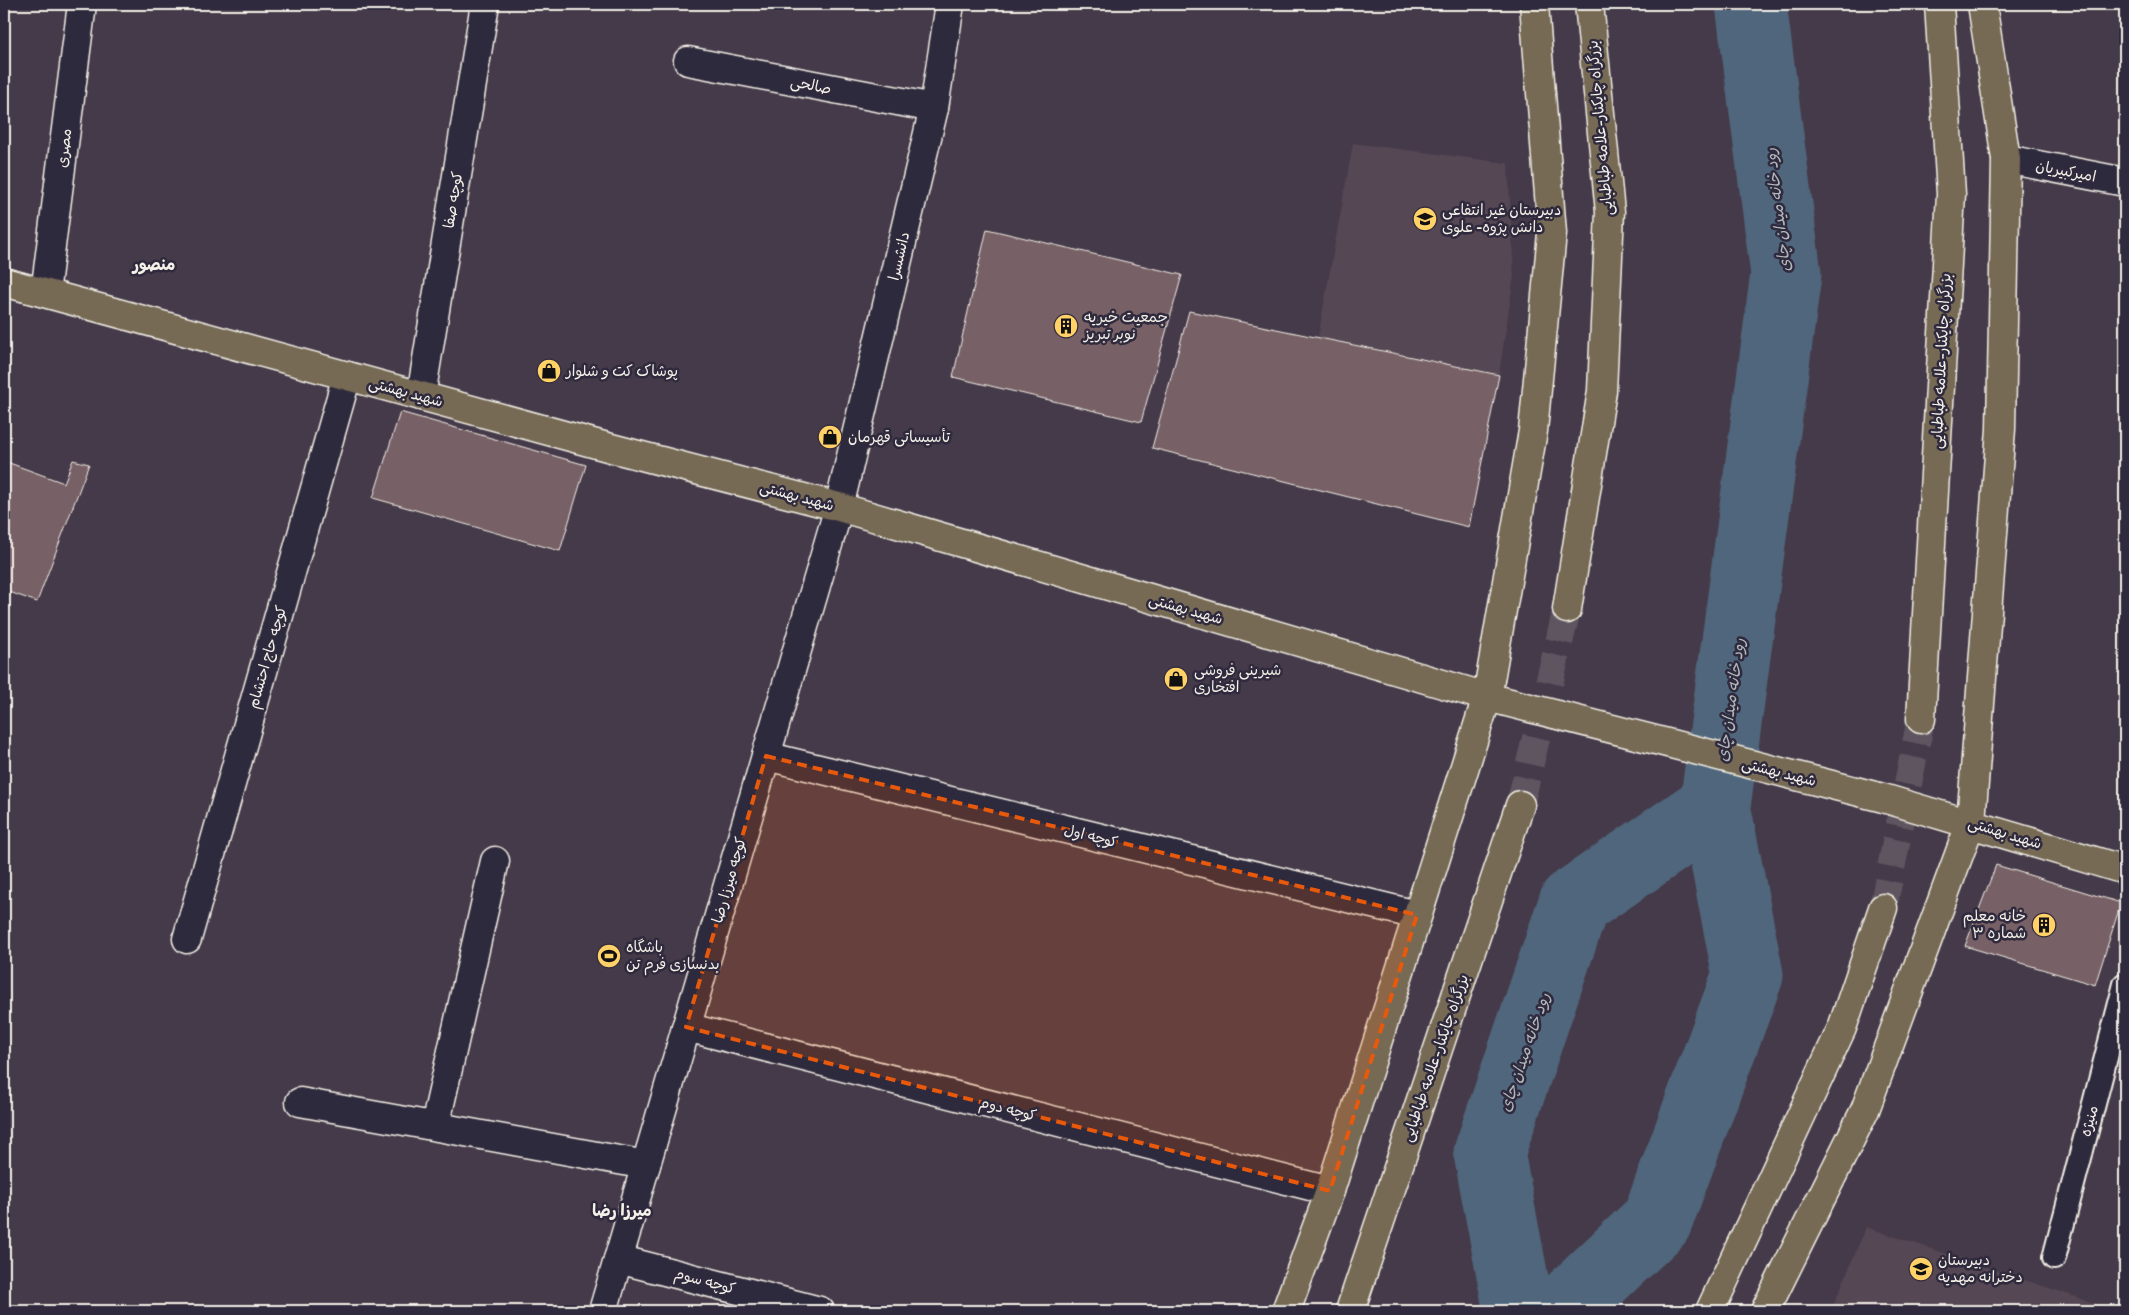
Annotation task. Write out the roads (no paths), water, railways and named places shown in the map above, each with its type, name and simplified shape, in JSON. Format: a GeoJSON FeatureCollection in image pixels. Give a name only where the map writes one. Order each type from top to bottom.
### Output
{"type":"FeatureCollection","features":[{"type":"Feature","properties":{"kind":"main road"},"geometry":{"type":"LineString","coordinates":[[1286,1311],[1330,1191],[1487,697],[1532,431],[1552,233],[1534,4]]}},
{"type":"Feature","properties":{"kind":"main road","name":"بزرگراه چایکنار-علامه طباطبایی"},"geometry":{"type":"LineString","coordinates":[[1567,609],[1602,391],[1610,212],[1588,4]]}},
{"type":"Feature","properties":{"kind":"main road","name":"بزرگراه چایکنار-علامه طباطبایی"},"geometry":{"type":"LineString","coordinates":[[1921,719],[1950,194],[1939,4]]}},
{"type":"Feature","properties":{"kind":"main road"},"geometry":{"type":"LineString","coordinates":[[1766,1311],[1865,1110],[1971,822],[2001,430],[2006,159],[1982,4]]}},
{"type":"Feature","properties":{"kind":"main road","name":"شهید بهشتى"},"geometry":{"type":"LineString","coordinates":[[4,282],[421,396],[839,507],[1487,697],[1587,724]]}},
{"type":"Feature","properties":{"kind":"main road","name":"شهید بهشتی"},"geometry":{"type":"LineString","coordinates":[[1587,724],[1883,798]]}},
{"type":"Feature","properties":{"kind":"main road","name":"شهید بهشتى"},"geometry":{"type":"LineString","coordinates":[[1883,798],[1971,822],[2125,870]]}},
{"type":"Feature","properties":{"kind":"main road","name":"بزرگراه چایکنار-علامه طباطبایی"},"geometry":{"type":"LineString","coordinates":[[1350,1311],[1520,805]]}},
{"type":"Feature","properties":{"kind":"main road"},"geometry":{"type":"LineString","coordinates":[[1710,1311],[1842,1028],[1883,908]]}},
{"type":"Feature","properties":{"kind":"street","name":"مصری"},"geometry":{"type":"LineString","coordinates":[[45,293],[82,4]]}},
{"type":"Feature","properties":{"kind":"street","name":"کوچه صفا"},"geometry":{"type":"LineString","coordinates":[[421,396],[486,4]]}},
{"type":"Feature","properties":{"kind":"street","name":"دانشسرا"},"geometry":{"type":"LineString","coordinates":[[839,507],[934,108],[950,4]]}},
{"type":"Feature","properties":{"kind":"street","name":"صالحی"},"geometry":{"type":"LineString","coordinates":[[688,61],[934,108]]}},
{"type":"Feature","properties":{"kind":"street","name":"امیرکبیریان"},"geometry":{"type":"LineString","coordinates":[[2006,159],[2125,182]]}},
{"type":"Feature","properties":{"kind":"street","name":"کوچه حاج احتشام"},"geometry":{"type":"LineString","coordinates":[[187,939],[347,376]]}},
{"type":"Feature","properties":{"kind":"street","name":"کوچه میرزا رضا"},"geometry":{"type":"LineString","coordinates":[[603,1311],[839,507]]}},
{"type":"Feature","properties":{"kind":"street","name":"کوچه اول"},"geometry":{"type":"LineString","coordinates":[[766,756],[1417,915]]}},
{"type":"Feature","properties":{"kind":"street"},"geometry":{"type":"LineString","coordinates":[[434,1126],[495,860]]}},
{"type":"Feature","properties":{"kind":"street","name":"کوچه دوم"},"geometry":{"type":"LineString","coordinates":[[686,1027],[1330,1191]]}},
{"type":"Feature","properties":{"kind":"street"},"geometry":{"type":"LineString","coordinates":[[300,1102],[646,1165]]}},
{"type":"Feature","properties":{"kind":"street","name":"کوچه سوم"},"geometry":{"type":"LineString","coordinates":[[618,1259],[820,1311]]}},
{"type":"Feature","properties":{"kind":"lane","name":"منیژه"},"geometry":{"type":"LineString","coordinates":[[2054,1258],[2125,984]]}},
{"type":"Feature","properties":{"kind":"waterway","name":"رود خانه میدان چای"},"geometry":{"type":"LineString","coordinates":[[1519,1311],[1489,1153],[1574,903],[1715,806],[1786,274],[1751,4]]}},
{"type":"Feature","properties":{"kind":"waterway"},"geometry":{"type":"LineString","coordinates":[[1562,1311],[1657,1221],[1748,975],[1715,806]]}},
{"type":"Feature","properties":{"kind":"tunnel"},"geometry":{"type":"LineString","coordinates":[[1520,805],[1567,609]]}},
{"type":"Feature","properties":{"kind":"tunnel"},"geometry":{"type":"LineString","coordinates":[[1883,908],[1921,719]]}},
{"type":"Feature","properties":{"kind":"place","name":"دبیرستان غیر انتفاعی دانش پژوه- علوی"},"geometry":{"type":"Point","coordinates":[1425,219]}},
{"type":"Feature","properties":{"kind":"place","name":"جمعیت خیریه نوبر تبریز"},"geometry":{"type":"Point","coordinates":[1066,326]}},
{"type":"Feature","properties":{"kind":"place","name":"پوشاک کت و شلوار"},"geometry":{"type":"Point","coordinates":[549,371]}},
{"type":"Feature","properties":{"kind":"place","name":"تأسیساتی قهرمان"},"geometry":{"type":"Point","coordinates":[830,437]}},
{"type":"Feature","properties":{"kind":"place","name":"شیرینی فروشی افتخاری"},"geometry":{"type":"Point","coordinates":[1176,679]}},
{"type":"Feature","properties":{"kind":"place","name":"خانه معلم شماره ۳"},"geometry":{"type":"Point","coordinates":[2044,925]}},
{"type":"Feature","properties":{"kind":"place","name":"باشگاه بدنسازی فرم تن"},"geometry":{"type":"Point","coordinates":[609,956]}},
{"type":"Feature","properties":{"kind":"place","name":"دبیرستان دخترانه مهدیه"},"geometry":{"type":"Point","coordinates":[1921,1269]}},
{"type":"Feature","properties":{"kind":"district","name":"منصور"},"geometry":{"type":"Point","coordinates":[154,264]}},
{"type":"Feature","properties":{"kind":"district","name":"میرزا رضا"},"geometry":{"type":"Point","coordinates":[622,1210]}}]}
